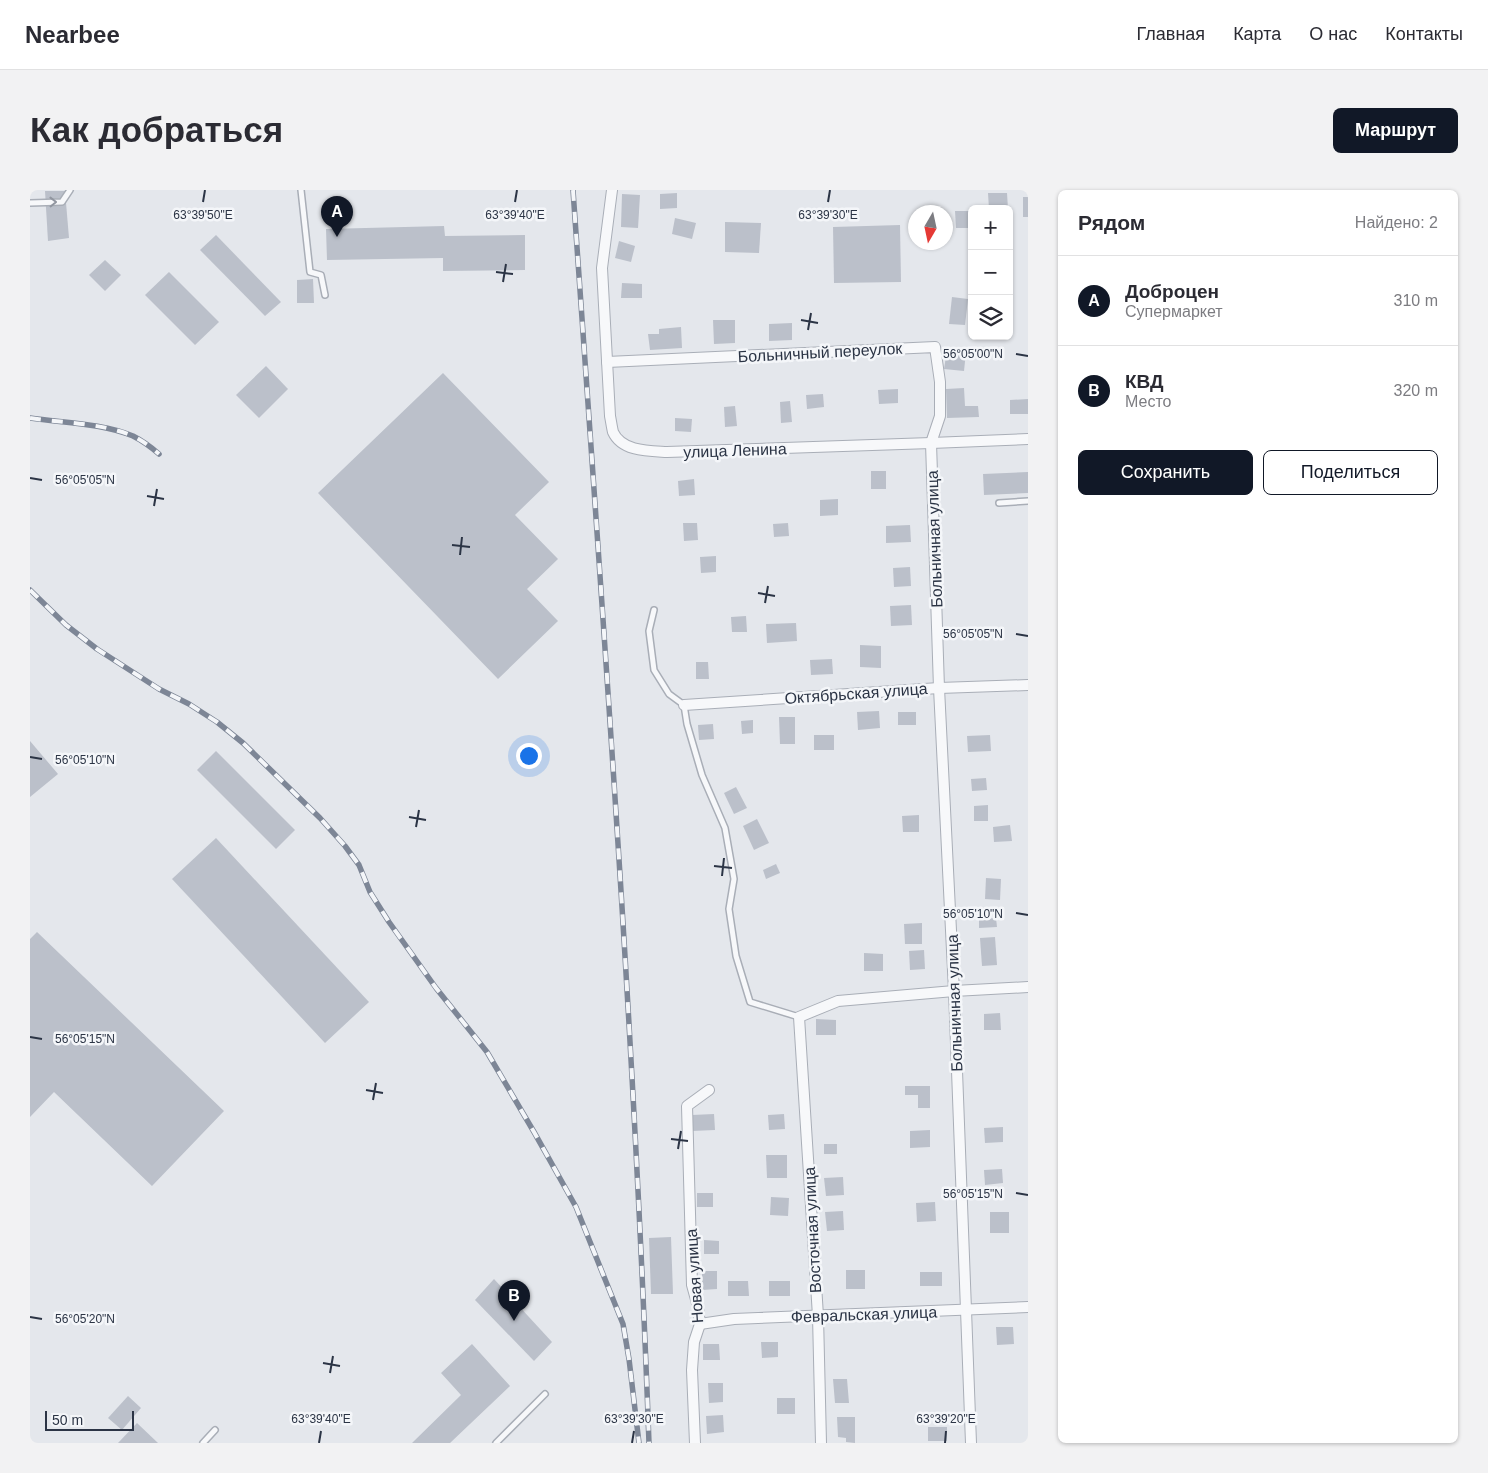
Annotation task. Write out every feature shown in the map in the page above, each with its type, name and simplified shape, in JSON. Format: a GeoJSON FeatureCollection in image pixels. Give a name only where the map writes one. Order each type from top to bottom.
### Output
{"type":"FeatureCollection","features":[{"type":"Feature","properties":{"kind":"street","name":"улица Ленина"},"geometry":{"type":"LineString","coordinates":[[612,190],[602,268],[610,416],[614,433],[622,443],[635,449],[668,452],[1028,438]]}},
{"type":"Feature","properties":{"kind":"street","name":"Больничный переулок"},"geometry":{"type":"LineString","coordinates":[[607,362],[935,347],[940,382],[940,416],[931,443]]}},
{"type":"Feature","properties":{"kind":"street","name":"Больничная улица"},"geometry":{"type":"LineString","coordinates":[[931,443],[939,688],[954,990],[971,1443]]}},
{"type":"Feature","properties":{"kind":"street","name":"Октябрьская улица"},"geometry":{"type":"LineString","coordinates":[[684,705],[939,688],[1028,685]]}},
{"type":"Feature","properties":{"kind":"street"},"geometry":{"type":"LineString","coordinates":[[800,1017],[838,1000],[954,990],[1028,987]]}},
{"type":"Feature","properties":{"kind":"street","name":"Восточная улица"},"geometry":{"type":"LineString","coordinates":[[800,1017],[818,1316],[821,1443]]}},
{"type":"Feature","properties":{"kind":"street","name":"Новая улица"},"geometry":{"type":"LineString","coordinates":[[695,1443],[692,1370],[694,1342],[700,1324],[692,1285],[687,1106],[709,1090]]}},
{"type":"Feature","properties":{"kind":"street","name":"Февральская улица"},"geometry":{"type":"LineString","coordinates":[[700,1324],[734,1319],[1028,1307]]}},
{"type":"Feature","properties":{"kind":"lane"},"geometry":{"type":"LineString","coordinates":[[30,203],[62,202],[70,190]]}},
{"type":"Feature","properties":{"kind":"lane"},"geometry":{"type":"LineString","coordinates":[[301,190],[310,272],[321,275],[324,295]]}},
{"type":"Feature","properties":{"kind":"lane"},"geometry":{"type":"LineString","coordinates":[[999,503],[1028,501]]}},
{"type":"Feature","properties":{"kind":"lane"},"geometry":{"type":"LineString","coordinates":[[654,610],[649,631],[654,670],[669,694],[684,705],[687,724],[702,775],[725,828],[734,878],[730,909],[736,956],[750,1002],[800,1017]]}},
{"type":"Feature","properties":{"kind":"lane"},"geometry":{"type":"LineString","coordinates":[[496,1443],[545,1394]]}},
{"type":"Feature","properties":{"kind":"lane"},"geometry":{"type":"LineString","coordinates":[[203,1443],[215,1430]]}},
{"type":"Feature","properties":{"kind":"building"},"geometry":{"type":"Polygon","coordinates":[[[45,191],[65,191],[69,238],[48,241],[45,191]]]}},
{"type":"Feature","properties":{"kind":"building"},"geometry":{"type":"Polygon","coordinates":[[[677,193],[677,208],[660,209],[660,194],[677,193]]]}},
{"type":"Feature","properties":{"kind":"building"},"geometry":{"type":"Polygon","coordinates":[[[988,193],[1007,193],[1008,205],[989,205],[988,193]]]}},
{"type":"Feature","properties":{"kind":"building"},"geometry":{"type":"Polygon","coordinates":[[[622,194],[640,195],[638,228],[621,227],[622,194]]]}},
{"type":"Feature","properties":{"kind":"building"},"geometry":{"type":"Polygon","coordinates":[[[1023,197],[1028,197],[1028,217],[1023,217],[1023,197]]]}},
{"type":"Feature","properties":{"kind":"building"},"geometry":{"type":"Polygon","coordinates":[[[955,211],[968,211],[968,228],[956,228],[955,211]]]}},
{"type":"Feature","properties":{"kind":"building"},"geometry":{"type":"Polygon","coordinates":[[[675,218],[696,223],[692,239],[672,234],[675,218]]]}},
{"type":"Feature","properties":{"kind":"building"},"geometry":{"type":"Polygon","coordinates":[[[725,222],[761,223],[759,253],[725,252],[725,222]]]}},
{"type":"Feature","properties":{"kind":"building"},"geometry":{"type":"Polygon","coordinates":[[[900,225],[901,282],[834,283],[833,227],[900,225]]]}},
{"type":"Feature","properties":{"kind":"building"},"geometry":{"type":"Polygon","coordinates":[[[444,226],[445,236],[525,235],[525,270],[443,271],[443,258],[327,260],[326,229],[444,226]]]}},
{"type":"Feature","properties":{"kind":"building"},"geometry":{"type":"Polygon","coordinates":[[[216,235],[281,302],[265,316],[200,250],[216,235]]]}},
{"type":"Feature","properties":{"kind":"building"},"geometry":{"type":"Polygon","coordinates":[[[619,241],[635,246],[631,262],[615,258],[619,241]]]}},
{"type":"Feature","properties":{"kind":"building"},"geometry":{"type":"Polygon","coordinates":[[[105,260],[121,275],[105,291],[89,275],[105,260]]]}},
{"type":"Feature","properties":{"kind":"building"},"geometry":{"type":"Polygon","coordinates":[[[169,272],[219,322],[195,345],[145,295],[169,272]]]}},
{"type":"Feature","properties":{"kind":"building"},"geometry":{"type":"Polygon","coordinates":[[[313,279],[314,303],[297,303],[297,280],[313,279]]]}},
{"type":"Feature","properties":{"kind":"building"},"geometry":{"type":"Polygon","coordinates":[[[622,283],[642,284],[642,298],[621,298],[622,283]]]}},
{"type":"Feature","properties":{"kind":"building"},"geometry":{"type":"Polygon","coordinates":[[[952,297],[968,299],[965,325],[949,324],[952,297]]]}},
{"type":"Feature","properties":{"kind":"building"},"geometry":{"type":"Polygon","coordinates":[[[713,320],[735,320],[735,343],[714,344],[713,320]]]}},
{"type":"Feature","properties":{"kind":"building"},"geometry":{"type":"Polygon","coordinates":[[[792,323],[792,340],[769,341],[769,324],[792,323]]]}},
{"type":"Feature","properties":{"kind":"building"},"geometry":{"type":"Polygon","coordinates":[[[681,327],[682,348],[650,350],[648,334],[659,334],[659,329],[681,327]]]}},
{"type":"Feature","properties":{"kind":"building"},"geometry":{"type":"Polygon","coordinates":[[[947,350],[966,352],[964,371],[944,369],[947,350]]]}},
{"type":"Feature","properties":{"kind":"building"},"geometry":{"type":"Polygon","coordinates":[[[266,366],[288,389],[259,418],[236,395],[266,366]]]}},
{"type":"Feature","properties":{"kind":"building"},"geometry":{"type":"Polygon","coordinates":[[[443,373],[549,482],[515,515],[558,559],[527,589],[558,621],[498,679],[318,493],[443,373]]]}},
{"type":"Feature","properties":{"kind":"building"},"geometry":{"type":"Polygon","coordinates":[[[964,388],[965,406],[978,406],[979,417],[947,418],[946,389],[964,388]]]}},
{"type":"Feature","properties":{"kind":"building"},"geometry":{"type":"Polygon","coordinates":[[[898,389],[898,403],[879,404],[878,390],[898,389]]]}},
{"type":"Feature","properties":{"kind":"building"},"geometry":{"type":"Polygon","coordinates":[[[823,394],[824,407],[807,409],[806,395],[823,394]]]}},
{"type":"Feature","properties":{"kind":"building"},"geometry":{"type":"Polygon","coordinates":[[[1028,399],[1028,414],[1010,414],[1010,400],[1028,399]]]}},
{"type":"Feature","properties":{"kind":"building"},"geometry":{"type":"Polygon","coordinates":[[[790,401],[792,422],[781,423],[780,402],[790,401]]]}},
{"type":"Feature","properties":{"kind":"building"},"geometry":{"type":"Polygon","coordinates":[[[735,406],[737,426],[725,427],[724,407],[735,406]]]}},
{"type":"Feature","properties":{"kind":"building"},"geometry":{"type":"Polygon","coordinates":[[[675,418],[692,419],[691,432],[675,431],[675,418]]]}},
{"type":"Feature","properties":{"kind":"building"},"geometry":{"type":"Polygon","coordinates":[[[871,471],[886,471],[886,489],[871,489],[871,471]]]}},
{"type":"Feature","properties":{"kind":"building"},"geometry":{"type":"Polygon","coordinates":[[[1028,472],[1028,493],[984,495],[983,474],[1028,472]]]}},
{"type":"Feature","properties":{"kind":"building"},"geometry":{"type":"Polygon","coordinates":[[[694,479],[695,495],[679,496],[678,481],[694,479]]]}},
{"type":"Feature","properties":{"kind":"building"},"geometry":{"type":"Polygon","coordinates":[[[838,499],[838,515],[820,516],[820,500],[838,499]]]}},
{"type":"Feature","properties":{"kind":"building"},"geometry":{"type":"Polygon","coordinates":[[[683,523],[697,523],[698,540],[684,541],[683,523]]]}},
{"type":"Feature","properties":{"kind":"building"},"geometry":{"type":"Polygon","coordinates":[[[788,523],[789,536],[774,537],[773,524],[788,523]]]}},
{"type":"Feature","properties":{"kind":"building"},"geometry":{"type":"Polygon","coordinates":[[[910,525],[911,542],[886,543],[886,526],[910,525]]]}},
{"type":"Feature","properties":{"kind":"building"},"geometry":{"type":"Polygon","coordinates":[[[716,556],[716,572],[701,573],[700,557],[716,556]]]}},
{"type":"Feature","properties":{"kind":"building"},"geometry":{"type":"Polygon","coordinates":[[[910,567],[911,586],[894,587],[893,568],[910,567]]]}},
{"type":"Feature","properties":{"kind":"building"},"geometry":{"type":"Polygon","coordinates":[[[911,605],[912,625],[891,626],[890,606],[911,605]]]}},
{"type":"Feature","properties":{"kind":"building"},"geometry":{"type":"Polygon","coordinates":[[[746,616],[747,632],[732,632],[731,617],[746,616]]]}},
{"type":"Feature","properties":{"kind":"building"},"geometry":{"type":"Polygon","coordinates":[[[796,623],[797,641],[767,643],[766,624],[796,623]]]}},
{"type":"Feature","properties":{"kind":"building"},"geometry":{"type":"Polygon","coordinates":[[[860,645],[881,646],[881,668],[860,667],[860,645]]]}},
{"type":"Feature","properties":{"kind":"building"},"geometry":{"type":"Polygon","coordinates":[[[832,659],[833,674],[811,675],[810,660],[832,659]]]}},
{"type":"Feature","properties":{"kind":"building"},"geometry":{"type":"Polygon","coordinates":[[[696,662],[708,662],[709,679],[696,679],[696,662]]]}},
{"type":"Feature","properties":{"kind":"building"},"geometry":{"type":"Polygon","coordinates":[[[879,711],[880,728],[858,730],[857,712],[879,711]]]}},
{"type":"Feature","properties":{"kind":"building"},"geometry":{"type":"Polygon","coordinates":[[[898,712],[916,712],[916,725],[898,725],[898,712]]]}},
{"type":"Feature","properties":{"kind":"building"},"geometry":{"type":"Polygon","coordinates":[[[779,717],[795,717],[795,744],[780,744],[779,717]]]}},
{"type":"Feature","properties":{"kind":"building"},"geometry":{"type":"Polygon","coordinates":[[[753,720],[753,733],[742,734],[741,721],[753,720]]]}},
{"type":"Feature","properties":{"kind":"building"},"geometry":{"type":"Polygon","coordinates":[[[713,724],[714,739],[699,740],[698,725],[713,724]]]}},
{"type":"Feature","properties":{"kind":"building"},"geometry":{"type":"Polygon","coordinates":[[[814,735],[834,735],[834,750],[814,750],[814,735]]]}},
{"type":"Feature","properties":{"kind":"building"},"geometry":{"type":"Polygon","coordinates":[[[990,735],[991,751],[968,752],[967,736],[990,735]]]}},
{"type":"Feature","properties":{"kind":"building"},"geometry":{"type":"Polygon","coordinates":[[[30,741],[58,774],[30,797],[30,741]]]}},
{"type":"Feature","properties":{"kind":"building"},"geometry":{"type":"Polygon","coordinates":[[[216,751],[295,830],[276,849],[197,770],[216,751]]]}},
{"type":"Feature","properties":{"kind":"building"},"geometry":{"type":"Polygon","coordinates":[[[986,778],[987,790],[972,791],[971,779],[986,778]]]}},
{"type":"Feature","properties":{"kind":"building"},"geometry":{"type":"Polygon","coordinates":[[[736,787],[747,808],[734,814],[724,793],[736,787]]]}},
{"type":"Feature","properties":{"kind":"building"},"geometry":{"type":"Polygon","coordinates":[[[988,805],[988,821],[974,821],[974,806],[988,805]]]}},
{"type":"Feature","properties":{"kind":"building"},"geometry":{"type":"Polygon","coordinates":[[[919,815],[919,832],[903,832],[902,816],[919,815]]]}},
{"type":"Feature","properties":{"kind":"building"},"geometry":{"type":"Polygon","coordinates":[[[757,819],[769,843],[754,850],[743,826],[757,819]]]}},
{"type":"Feature","properties":{"kind":"building"},"geometry":{"type":"Polygon","coordinates":[[[1010,825],[1012,841],[994,842],[993,827],[1010,825]]]}},
{"type":"Feature","properties":{"kind":"building"},"geometry":{"type":"Polygon","coordinates":[[[216,838],[369,1002],[325,1043],[172,879],[216,838]]]}},
{"type":"Feature","properties":{"kind":"building"},"geometry":{"type":"Polygon","coordinates":[[[776,864],[780,873],[766,879],[763,870],[776,864]]]}},
{"type":"Feature","properties":{"kind":"building"},"geometry":{"type":"Polygon","coordinates":[[[986,878],[1001,879],[1000,900],[985,899],[986,878]]]}},
{"type":"Feature","properties":{"kind":"building"},"geometry":{"type":"Polygon","coordinates":[[[996,918],[997,927],[979,928],[979,919],[996,918]]]}},
{"type":"Feature","properties":{"kind":"building"},"geometry":{"type":"Polygon","coordinates":[[[922,923],[922,944],[905,944],[904,924],[922,923]]]}},
{"type":"Feature","properties":{"kind":"building"},"geometry":{"type":"Polygon","coordinates":[[[37,932],[224,1111],[152,1186],[54,1092],[30,1117],[30,939],[37,932]]]}},
{"type":"Feature","properties":{"kind":"building"},"geometry":{"type":"Polygon","coordinates":[[[995,937],[997,965],[982,966],[980,938],[995,937]]]}},
{"type":"Feature","properties":{"kind":"building"},"geometry":{"type":"Polygon","coordinates":[[[924,950],[925,969],[910,970],[909,951],[924,950]]]}},
{"type":"Feature","properties":{"kind":"building"},"geometry":{"type":"Polygon","coordinates":[[[864,953],[883,954],[883,971],[864,971],[864,953]]]}},
{"type":"Feature","properties":{"kind":"building"},"geometry":{"type":"Polygon","coordinates":[[[1000,1013],[1001,1030],[984,1030],[984,1014],[1000,1013]]]}},
{"type":"Feature","properties":{"kind":"building"},"geometry":{"type":"Polygon","coordinates":[[[816,1019],[836,1020],[836,1035],[816,1035],[816,1019]]]}},
{"type":"Feature","properties":{"kind":"building"},"geometry":{"type":"Polygon","coordinates":[[[905,1086],[930,1086],[930,1108],[918,1108],[918,1095],[905,1095],[905,1086]]]}},
{"type":"Feature","properties":{"kind":"building"},"geometry":{"type":"Polygon","coordinates":[[[714,1114],[715,1130],[692,1131],[692,1115],[714,1114]]]}},
{"type":"Feature","properties":{"kind":"building"},"geometry":{"type":"Polygon","coordinates":[[[784,1114],[785,1129],[769,1130],[768,1115],[784,1114]]]}},
{"type":"Feature","properties":{"kind":"building"},"geometry":{"type":"Polygon","coordinates":[[[1003,1127],[1003,1142],[985,1143],[984,1128],[1003,1127]]]}},
{"type":"Feature","properties":{"kind":"building"},"geometry":{"type":"Polygon","coordinates":[[[930,1130],[930,1147],[910,1148],[910,1131],[930,1130]]]}},
{"type":"Feature","properties":{"kind":"building"},"geometry":{"type":"Polygon","coordinates":[[[824,1144],[837,1144],[837,1154],[824,1154],[824,1144]]]}},
{"type":"Feature","properties":{"kind":"building"},"geometry":{"type":"Polygon","coordinates":[[[766,1155],[787,1155],[787,1178],[767,1178],[766,1155]]]}},
{"type":"Feature","properties":{"kind":"building"},"geometry":{"type":"Polygon","coordinates":[[[1002,1169],[1003,1183],[985,1185],[984,1170],[1002,1169]]]}},
{"type":"Feature","properties":{"kind":"building"},"geometry":{"type":"Polygon","coordinates":[[[843,1177],[844,1195],[826,1196],[824,1178],[843,1177]]]}},
{"type":"Feature","properties":{"kind":"building"},"geometry":{"type":"Polygon","coordinates":[[[697,1193],[713,1193],[713,1207],[697,1207],[697,1193]]]}},
{"type":"Feature","properties":{"kind":"building"},"geometry":{"type":"Polygon","coordinates":[[[771,1197],[789,1198],[788,1216],[770,1215],[771,1197]]]}},
{"type":"Feature","properties":{"kind":"building"},"geometry":{"type":"Polygon","coordinates":[[[935,1202],[936,1221],[917,1222],[916,1203],[935,1202]]]}},
{"type":"Feature","properties":{"kind":"building"},"geometry":{"type":"Polygon","coordinates":[[[843,1211],[844,1230],[827,1231],[825,1212],[843,1211]]]}},
{"type":"Feature","properties":{"kind":"building"},"geometry":{"type":"Polygon","coordinates":[[[990,1212],[1009,1212],[1009,1233],[990,1233],[990,1212]]]}},
{"type":"Feature","properties":{"kind":"building"},"geometry":{"type":"Polygon","coordinates":[[[671,1237],[673,1294],[651,1294],[649,1238],[671,1237]]]}},
{"type":"Feature","properties":{"kind":"building"},"geometry":{"type":"Polygon","coordinates":[[[704,1240],[719,1241],[719,1254],[704,1254],[704,1240]]]}},
{"type":"Feature","properties":{"kind":"building"},"geometry":{"type":"Polygon","coordinates":[[[846,1270],[865,1270],[865,1289],[846,1289],[846,1270]]]}},
{"type":"Feature","properties":{"kind":"building"},"geometry":{"type":"Polygon","coordinates":[[[702,1271],[717,1271],[717,1289],[702,1290],[702,1271]]]}},
{"type":"Feature","properties":{"kind":"building"},"geometry":{"type":"Polygon","coordinates":[[[920,1272],[942,1272],[942,1286],[920,1286],[920,1272]]]}},
{"type":"Feature","properties":{"kind":"building"},"geometry":{"type":"Polygon","coordinates":[[[494,1279],[552,1342],[534,1361],[475,1300],[494,1279]]]}},
{"type":"Feature","properties":{"kind":"building"},"geometry":{"type":"Polygon","coordinates":[[[728,1281],[748,1281],[749,1296],[728,1296],[728,1281]]]}},
{"type":"Feature","properties":{"kind":"building"},"geometry":{"type":"Polygon","coordinates":[[[769,1281],[790,1281],[790,1296],[769,1296],[769,1281]]]}},
{"type":"Feature","properties":{"kind":"building"},"geometry":{"type":"Polygon","coordinates":[[[996,1327],[1013,1327],[1014,1344],[997,1345],[996,1327]]]}},
{"type":"Feature","properties":{"kind":"building"},"geometry":{"type":"Polygon","coordinates":[[[761,1342],[778,1342],[778,1357],[762,1358],[761,1342]]]}},
{"type":"Feature","properties":{"kind":"building"},"geometry":{"type":"Polygon","coordinates":[[[472,1344],[510,1386],[450,1443],[412,1443],[461,1395],[441,1373],[472,1344]]]}},
{"type":"Feature","properties":{"kind":"building"},"geometry":{"type":"Polygon","coordinates":[[[703,1344],[719,1344],[720,1360],[703,1360],[703,1344]]]}},
{"type":"Feature","properties":{"kind":"building"},"geometry":{"type":"Polygon","coordinates":[[[833,1379],[847,1379],[849,1403],[835,1403],[833,1379]]]}},
{"type":"Feature","properties":{"kind":"building"},"geometry":{"type":"Polygon","coordinates":[[[708,1383],[723,1383],[723,1402],[709,1403],[708,1383]]]}},
{"type":"Feature","properties":{"kind":"building"},"geometry":{"type":"Polygon","coordinates":[[[128,1396],[141,1408],[122,1430],[108,1418],[128,1396]]]}},
{"type":"Feature","properties":{"kind":"building"},"geometry":{"type":"Polygon","coordinates":[[[777,1398],[795,1398],[795,1414],[777,1414],[777,1398]]]}},
{"type":"Feature","properties":{"kind":"building"},"geometry":{"type":"Polygon","coordinates":[[[723,1415],[724,1432],[707,1434],[706,1416],[723,1415]]]}},
{"type":"Feature","properties":{"kind":"building"},"geometry":{"type":"Polygon","coordinates":[[[837,1417],[855,1417],[855,1443],[846,1442],[846,1438],[838,1437],[837,1417]]]}},
{"type":"Feature","properties":{"kind":"building"},"geometry":{"type":"Polygon","coordinates":[[[137,1423],[158,1443],[118,1443],[137,1423]]]}},
{"type":"Feature","properties":{"kind":"building"},"geometry":{"type":"Polygon","coordinates":[[[928,1427],[947,1427],[947,1441],[928,1441],[928,1427]]]}},
{"type":"Feature","properties":{"kind":"railway"},"geometry":{"type":"LineString","coordinates":[[573,190],[626,973],[643,1286],[649,1443]]}},
{"type":"Feature","properties":{"kind":"railway"},"geometry":{"type":"LineString","coordinates":[[30,418],[109,428],[133,436],[159,454]]}},
{"type":"Feature","properties":{"kind":"railway"},"geometry":{"type":"LineString","coordinates":[[30,590],[66,625],[97,649],[159,689],[189,704],[217,722],[243,743],[320,818],[359,865],[370,892],[389,922],[436,988],[487,1052],[576,1207],[623,1324],[639,1443]]}},
{"type":"Feature","properties":{"kind":"place","name":"Доброцен"},"geometry":{"type":"Point","coordinates":[337,237]}},
{"type":"Feature","properties":{"kind":"place","name":"КВД"},"geometry":{"type":"Point","coordinates":[514,1321]}}]}
